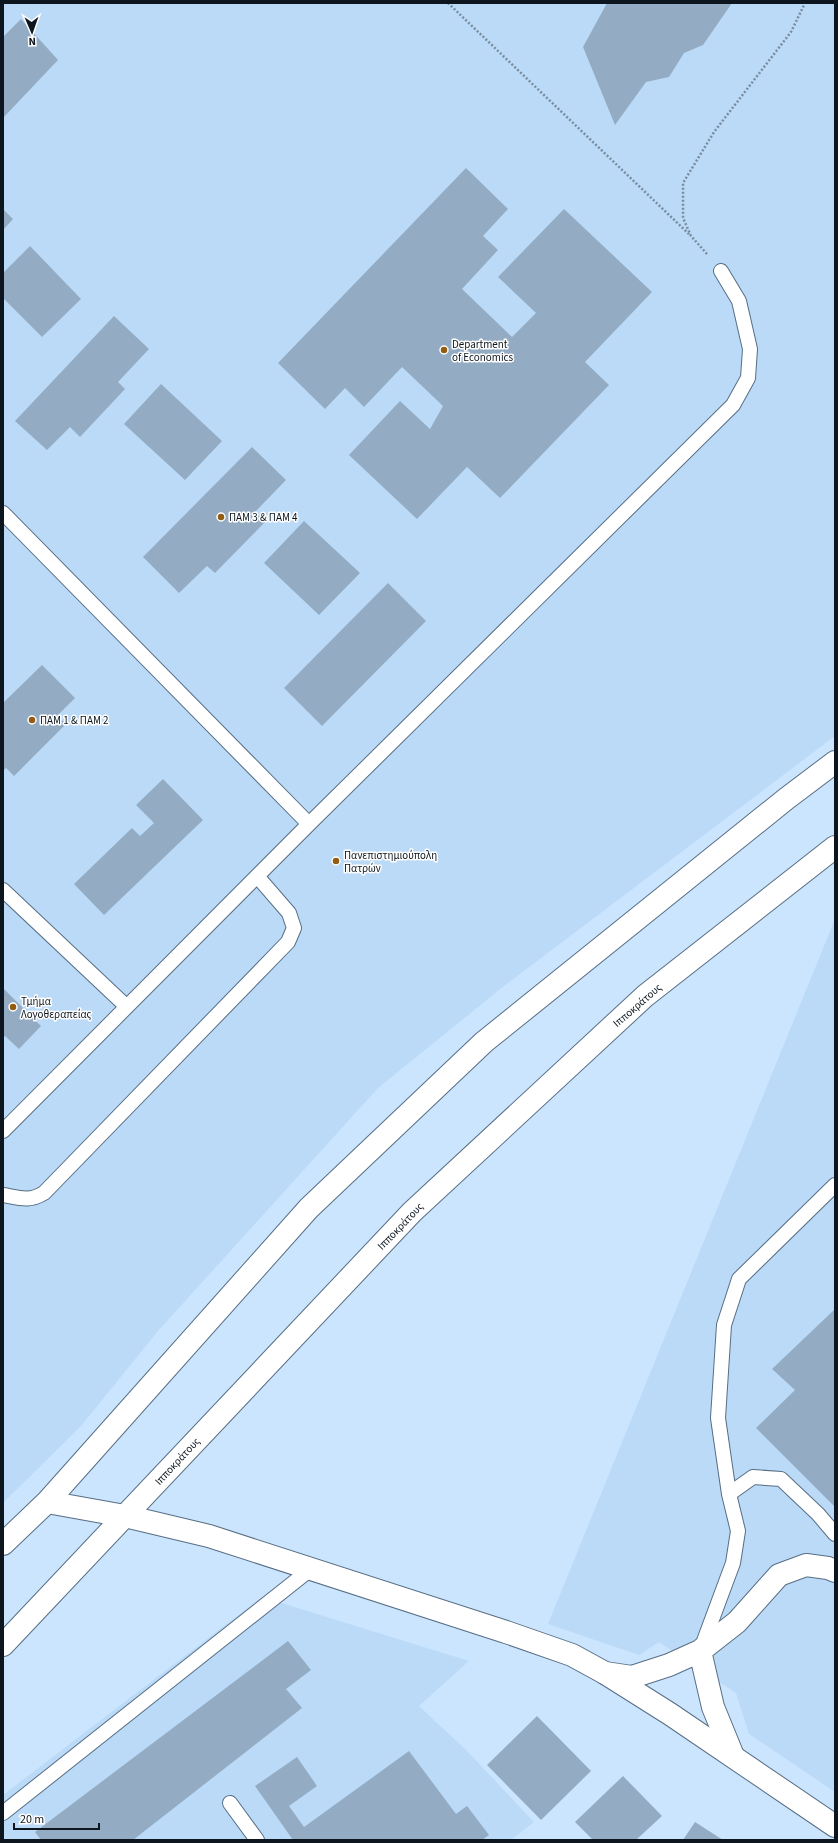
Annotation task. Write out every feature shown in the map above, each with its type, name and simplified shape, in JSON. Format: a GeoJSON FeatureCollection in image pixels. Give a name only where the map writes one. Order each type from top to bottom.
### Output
{"type":"FeatureCollection","features":[{"type":"Feature","properties":{"kind":"street"},"geometry":{"type":"LineString","coordinates":[[3,1544],[47,1502],[309,1208],[484,1042],[780,804],[835,762]]}},
{"type":"Feature","properties":{"kind":"street","name":"Ιπποκράτους"},"geometry":{"type":"LineString","coordinates":[[3,1645],[412,1212],[644,996],[835,847]]}},
{"type":"Feature","properties":{"kind":"street"},"geometry":{"type":"LineString","coordinates":[[47,1502],[125,1516],[209,1536],[312,1568],[572,1655],[605,1673],[670,1714],[835,1826]]}},
{"type":"Feature","properties":{"kind":"street"},"geometry":{"type":"LineString","coordinates":[[605,1673],[632,1677],[669,1665],[700,1651],[737,1622],[779,1575],[806,1565],[828,1568],[835,1571]]}},
{"type":"Feature","properties":{"kind":"street"},"geometry":{"type":"LineString","coordinates":[[700,1651],[713,1707],[733,1756]]}},
{"type":"Feature","properties":{"kind":"lane"},"geometry":{"type":"LineString","coordinates":[[3,1131],[309,824],[733,405],[748,378],[750,349],[739,301],[721,272]]}},
{"type":"Feature","properties":{"kind":"lane"},"geometry":{"type":"LineString","coordinates":[[3,513],[309,824]]}},
{"type":"Feature","properties":{"kind":"lane"},"geometry":{"type":"LineString","coordinates":[[3,1195],[24,1199],[35,1198],[44,1193],[288,942],[294,928],[289,913],[257,876]]}},
{"type":"Feature","properties":{"kind":"lane"},"geometry":{"type":"LineString","coordinates":[[3,890],[126,1006]]}},
{"type":"Feature","properties":{"kind":"lane"},"geometry":{"type":"LineString","coordinates":[[700,1651],[733,1563],[738,1530],[729,1494],[718,1418],[724,1325],[739,1279],[835,1185]]}},
{"type":"Feature","properties":{"kind":"lane"},"geometry":{"type":"LineString","coordinates":[[729,1494],[753,1477],[781,1479],[818,1514],[835,1534]]}},
{"type":"Feature","properties":{"kind":"lane"},"geometry":{"type":"LineString","coordinates":[[3,1813],[312,1568]]}},
{"type":"Feature","properties":{"kind":"lane"},"geometry":{"type":"LineString","coordinates":[[230,1803],[257,1840]]}},
{"type":"Feature","properties":{"kind":"path"},"geometry":{"type":"LineString","coordinates":[[448,3],[691,236],[721,272]]}},
{"type":"Feature","properties":{"kind":"path"},"geometry":{"type":"LineString","coordinates":[[691,236],[683,218],[683,183],[714,132],[791,32],[804,3]]}},
{"type":"Feature","properties":{"kind":"shaded area","name":"Πανεπιστημιούπολη Πατρών"},"geometry":{"type":"Polygon","coordinates":[[[3,3],[835,3],[835,736],[504,986],[378,1088],[158,1331],[81,1426],[3,1503],[3,3]]]}},
{"type":"Feature","properties":{"kind":"shaded area"},"geometry":{"type":"Polygon","coordinates":[[[835,919],[835,1792],[749,1734],[736,1693],[659,1642],[639,1655],[548,1624],[835,919]]]}},
{"type":"Feature","properties":{"kind":"shaded area"},"geometry":{"type":"Polygon","coordinates":[[[262,1597],[469,1661],[419,1706],[466,1750],[534,1822],[511,1840],[3,1840],[3,1795],[262,1597]]]}},
{"type":"Feature","properties":{"kind":"building"},"geometry":{"type":"Polygon","coordinates":[[[607,3],[732,3],[703,45],[684,53],[669,77],[646,82],[615,125],[583,47],[607,3]]]}},
{"type":"Feature","properties":{"kind":"building"},"geometry":{"type":"Polygon","coordinates":[[[21,19],[58,60],[3,118],[3,37],[21,19]]]}},
{"type":"Feature","properties":{"kind":"building","name":"Department of Economics"},"geometry":{"type":"Polygon","coordinates":[[[466,168],[508,209],[483,236],[498,250],[462,289],[512,337],[536,313],[498,277],[564,209],[652,292],[585,362],[609,385],[500,498],[467,467],[417,519],[349,455],[400,401],[430,429],[443,406],[402,367],[364,407],[345,388],[325,409],[278,363],[466,168]]]}},
{"type":"Feature","properties":{"kind":"building"},"geometry":{"type":"Polygon","coordinates":[[[3,209],[13,219],[3,230],[3,209]]]}},
{"type":"Feature","properties":{"kind":"building"},"geometry":{"type":"Polygon","coordinates":[[[30,246],[81,299],[42,337],[3,298],[3,273],[30,246]]]}},
{"type":"Feature","properties":{"kind":"building"},"geometry":{"type":"Polygon","coordinates":[[[114,316],[149,349],[118,382],[125,389],[80,437],[70,427],[47,450],[15,421],[114,316]]]}},
{"type":"Feature","properties":{"kind":"building"},"geometry":{"type":"Polygon","coordinates":[[[161,384],[222,441],[185,480],[124,424],[161,384]]]}},
{"type":"Feature","properties":{"kind":"building","name":"ΠΑΜ 3 & ΠΑΜ 4"},"geometry":{"type":"Polygon","coordinates":[[[252,447],[286,480],[255,512],[265,522],[215,573],[207,566],[179,593],[143,557],[252,447]]]}},
{"type":"Feature","properties":{"kind":"building"},"geometry":{"type":"Polygon","coordinates":[[[304,521],[360,573],[319,615],[264,563],[304,521]]]}},
{"type":"Feature","properties":{"kind":"building"},"geometry":{"type":"Polygon","coordinates":[[[388,583],[426,621],[322,726],[284,688],[388,583]]]}},
{"type":"Feature","properties":{"kind":"building","name":"ΠΑΜ 1 & ΠΑΜ 2"},"geometry":{"type":"Polygon","coordinates":[[[42,665],[75,698],[57,716],[66,724],[14,776],[6,768],[3,771],[3,703],[42,665]]]}},
{"type":"Feature","properties":{"kind":"building"},"geometry":{"type":"Polygon","coordinates":[[[163,779],[203,820],[104,915],[74,884],[132,828],[140,836],[154,823],[136,805],[163,779]]]}},
{"type":"Feature","properties":{"kind":"building","name":"Τμήμα Λογοθεραπείας"},"geometry":{"type":"Polygon","coordinates":[[[3,988],[41,1026],[19,1049],[5,1036],[3,1038],[3,988]]]}},
{"type":"Feature","properties":{"kind":"building"},"geometry":{"type":"Polygon","coordinates":[[[835,1309],[835,1507],[756,1428],[795,1390],[772,1369],[835,1309]]]}},
{"type":"Feature","properties":{"kind":"building"},"geometry":{"type":"Polygon","coordinates":[[[288,1641],[311,1670],[286,1689],[302,1708],[133,1840],[41,1840],[35,1832],[288,1641]]]}},
{"type":"Feature","properties":{"kind":"building"},"geometry":{"type":"Polygon","coordinates":[[[537,1716],[591,1771],[541,1820],[487,1765],[537,1716]]]}},
{"type":"Feature","properties":{"kind":"building"},"geometry":{"type":"Polygon","coordinates":[[[409,1751],[456,1814],[467,1806],[489,1835],[482,1840],[293,1840],[255,1786],[297,1757],[317,1786],[289,1806],[304,1827],[409,1751]]]}},
{"type":"Feature","properties":{"kind":"building"},"geometry":{"type":"Polygon","coordinates":[[[623,1776],[662,1816],[636,1840],[593,1840],[575,1822],[623,1776]]]}},
{"type":"Feature","properties":{"kind":"building"},"geometry":{"type":"Polygon","coordinates":[[[695,1822],[723,1840],[683,1840],[695,1822]]]}},
{"type":"Feature","properties":{"kind":"place","name":"Department of Economics"},"geometry":{"type":"Point","coordinates":[444,350]}},
{"type":"Feature","properties":{"kind":"place","name":"ΠΑΜ 3 & ΠΑΜ 4"},"geometry":{"type":"Point","coordinates":[221,517]}},
{"type":"Feature","properties":{"kind":"place","name":"ΠΑΜ 1 & ΠΑΜ 2"},"geometry":{"type":"Point","coordinates":[32,720]}},
{"type":"Feature","properties":{"kind":"place","name":"Πανεπιστημιούπολη Πατρών"},"geometry":{"type":"Point","coordinates":[336,861]}},
{"type":"Feature","properties":{"kind":"place","name":"Τμήμα Λογοθεραπείας"},"geometry":{"type":"Point","coordinates":[13,1007]}}]}
